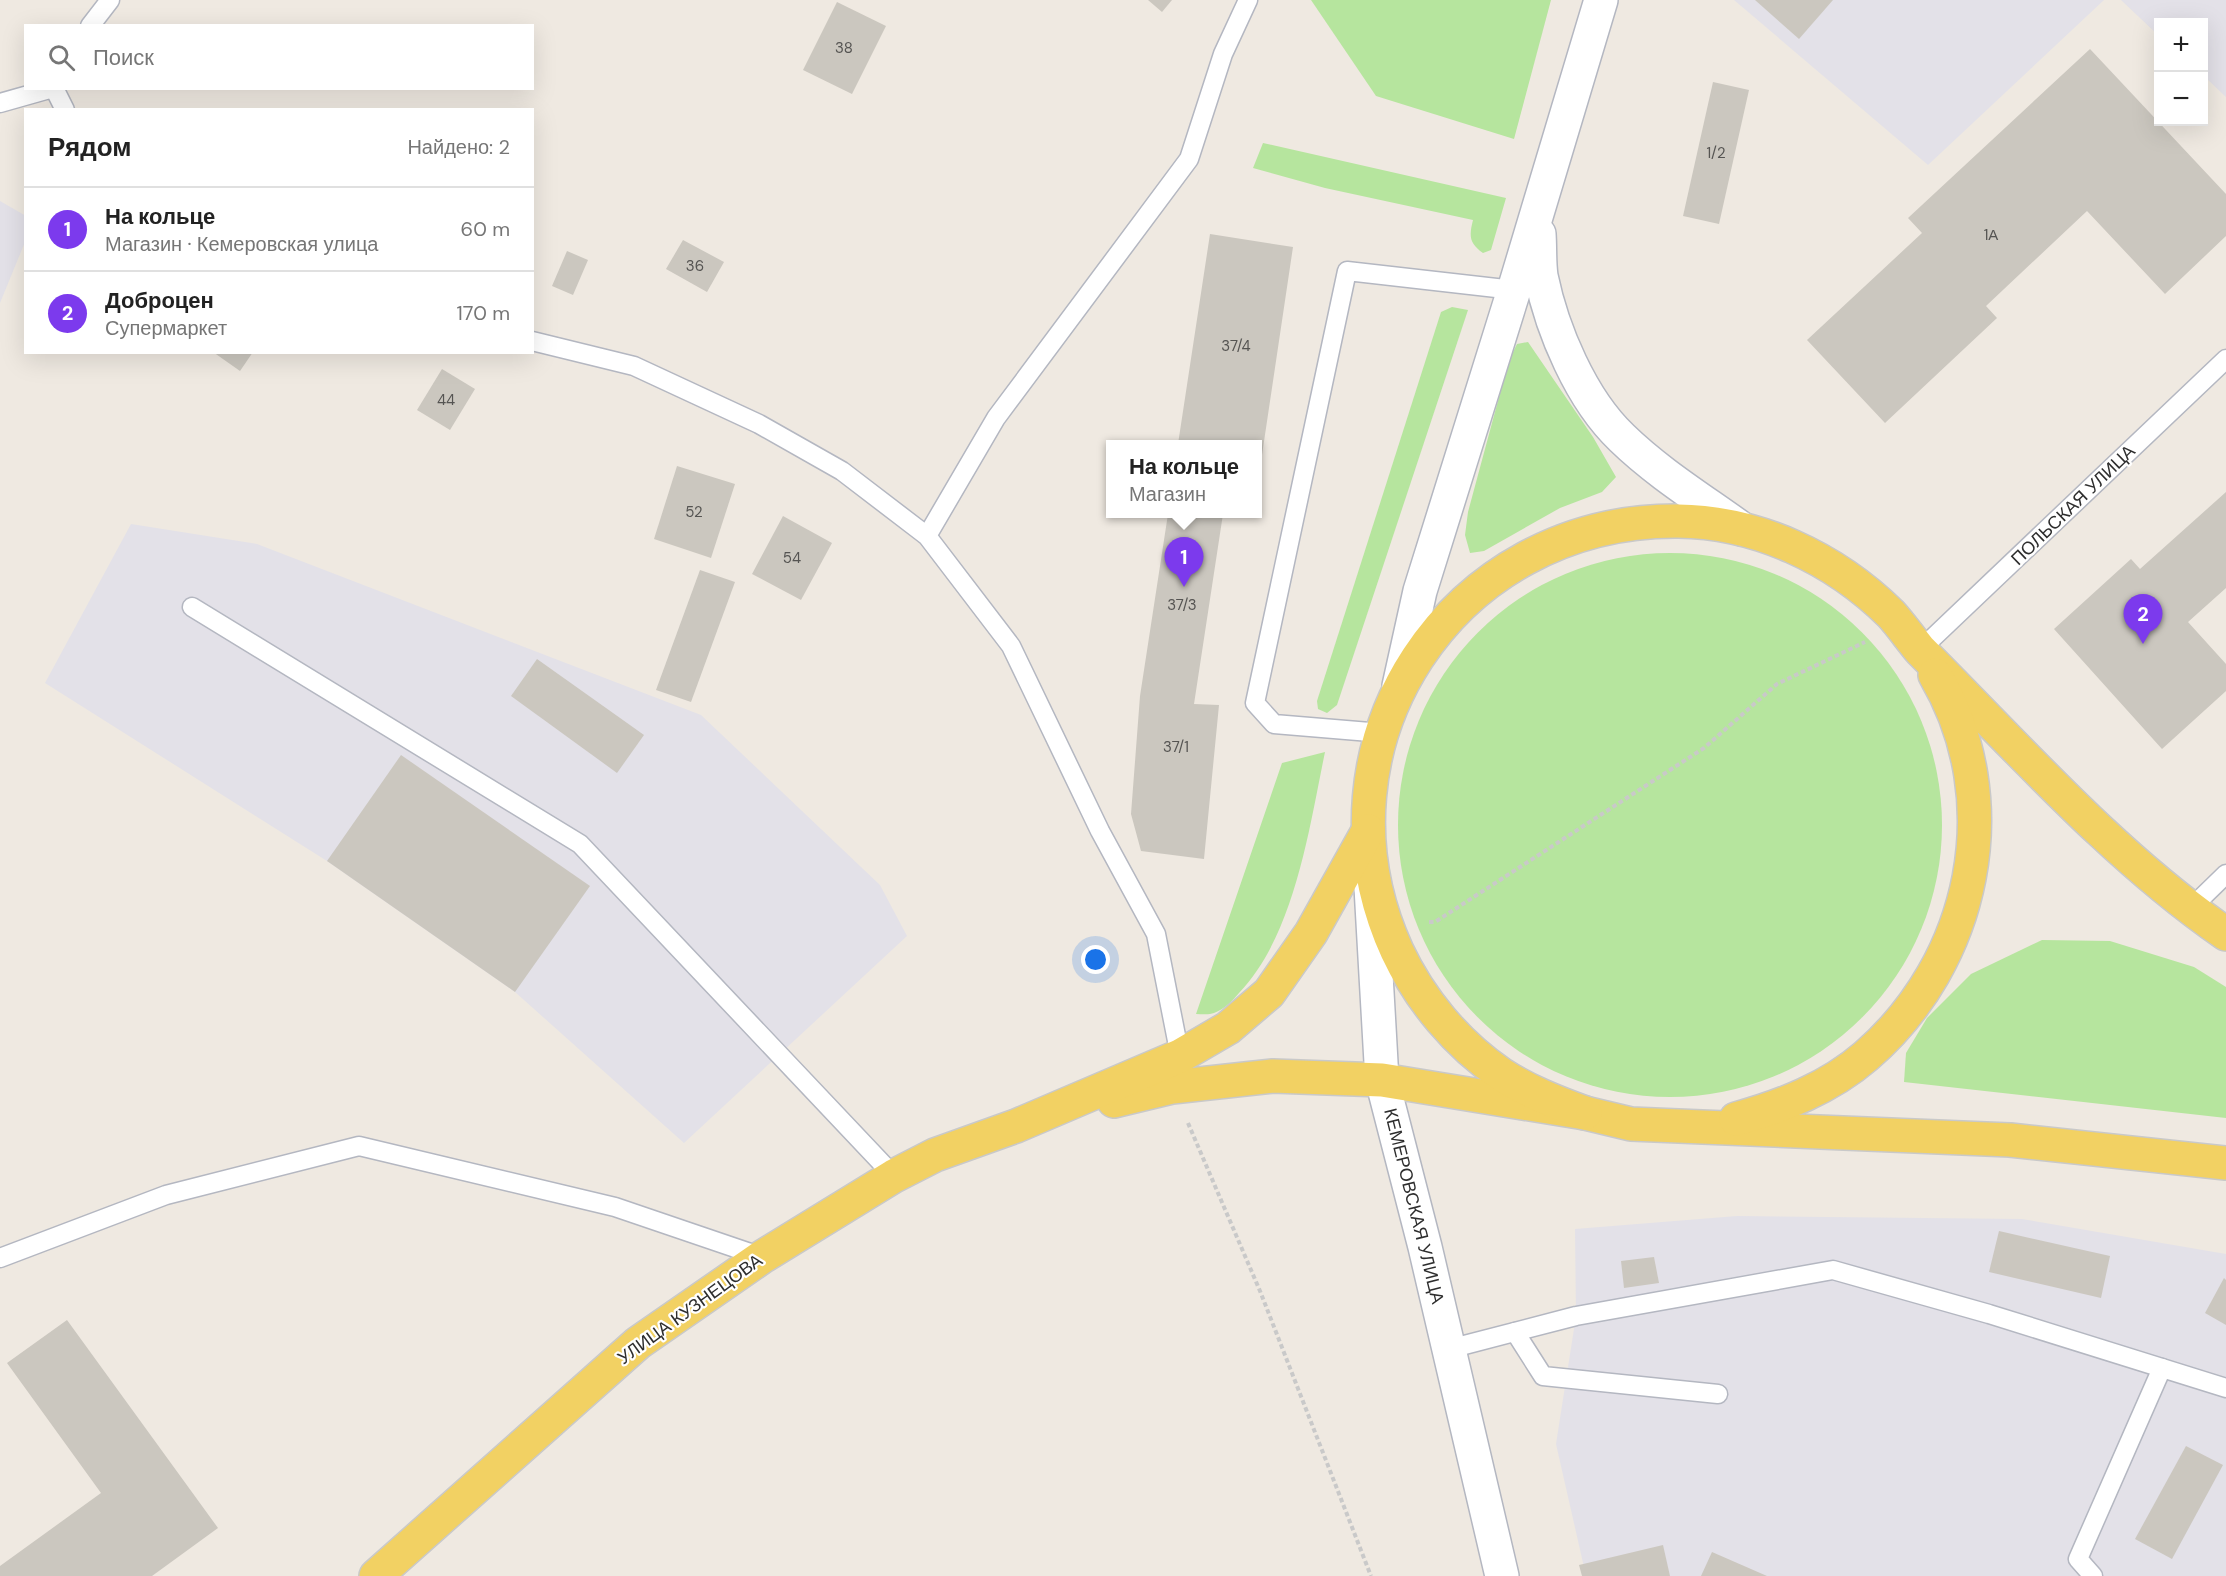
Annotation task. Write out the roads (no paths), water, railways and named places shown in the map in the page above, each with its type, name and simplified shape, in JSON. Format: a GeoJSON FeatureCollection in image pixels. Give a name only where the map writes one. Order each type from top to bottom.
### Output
{"type":"FeatureCollection","features":[{"type":"Feature","properties":{"kind":"main road"},"geometry":{"type":"LineString","coordinates":[[1585,1113],[1531,1091],[1500,1073],[1464,1044],[1432,1010],[1413,980],[1387,928],[1374,880],[1368,831],[1371,781],[1382,733],[1398,690],[1420,591],[1601,0]]}},
{"type":"Feature","properties":{"kind":"main road"},"geometry":{"type":"LineString","coordinates":[[1538,210],[1541,274],[1557,334],[1590,398],[1620,436],[1653,465],[1742,529]]}},
{"type":"Feature","properties":{"kind":"main road"},"geometry":{"type":"LineString","coordinates":[[1398,690],[1422,651],[1450,615],[1484,585],[1532,554],[1563,540],[1607,527],[1652,521],[1697,522],[1742,529],[1784,542],[1823,562],[1860,586],[1892,615],[1920,650],[2119,849],[2190,909],[2226,934]]}},
{"type":"Feature","properties":{"kind":"main road"},"geometry":{"type":"LineString","coordinates":[[1677,1126],[1728,1121],[1778,1108],[1823,1086],[1865,1057],[1902,1021],[1931,980],[1954,934],[1968,886],[1974,836],[1972,785],[1961,735],[1942,687],[1920,650]]}},
{"type":"Feature","properties":{"kind":"main road"},"geometry":{"type":"LineString","coordinates":[[1176,1071],[1269,993],[1311,933],[1368,831]]}},
{"type":"Feature","properties":{"kind":"main road","name":"КЕМЕРОВСКАЯ УЛИЦА"},"geometry":{"type":"LineString","coordinates":[[1368,831],[1382,1080],[1449,1349],[1502,1576]]}},
{"type":"Feature","properties":{"kind":"main road"},"geometry":{"type":"LineString","coordinates":[[1176,1071],[1382,1080],[1585,1113],[1631,1124],[2010,1140],[2226,1163]]}},
{"type":"Feature","properties":{"kind":"main road","name":"УЛИЦА КУЗНЕЦОВА"},"geometry":{"type":"LineString","coordinates":[[376,1576],[638,1343],[762,1257],[894,1176],[936,1155],[1176,1071]]}},
{"type":"Feature","properties":{"kind":"lane"},"geometry":{"type":"LineString","coordinates":[[92,24],[110,0]]}},
{"type":"Feature","properties":{"kind":"lane"},"geometry":{"type":"LineString","coordinates":[[927,536],[996,418],[1189,159],[1223,54],[1248,0]]}},
{"type":"Feature","properties":{"kind":"lane"},"geometry":{"type":"LineString","coordinates":[[0,103],[46,90]]}},
{"type":"Feature","properties":{"kind":"lane"},"geometry":{"type":"LineString","coordinates":[[54,90],[64,108]]}},
{"type":"Feature","properties":{"kind":"lane"},"geometry":{"type":"LineString","coordinates":[[1382,733],[1274,724],[1255,703],[1347,271],[1514,290]]}},
{"type":"Feature","properties":{"kind":"lane"},"geometry":{"type":"LineString","coordinates":[[534,341],[634,366],[759,424],[842,471],[927,536],[1011,646],[1100,831],[1156,934],[1176,1071]]}},
{"type":"Feature","properties":{"kind":"lane","name":"ПОЛЬСКАЯ УЛИЦА"},"geometry":{"type":"LineString","coordinates":[[1920,650],[2226,359]]}},
{"type":"Feature","properties":{"kind":"lane"},"geometry":{"type":"LineString","coordinates":[[192,607],[580,844],[894,1176]]}},
{"type":"Feature","properties":{"kind":"lane"},"geometry":{"type":"LineString","coordinates":[[2190,909],[2226,874]]}},
{"type":"Feature","properties":{"kind":"lane"},"geometry":{"type":"LineString","coordinates":[[0,1258],[165,1195],[359,1146],[615,1207],[762,1257]]}},
{"type":"Feature","properties":{"kind":"lane"},"geometry":{"type":"LineString","coordinates":[[1449,1349],[1576,1316],[1833,1270],[1989,1314],[2226,1388]]}},
{"type":"Feature","properties":{"kind":"lane"},"geometry":{"type":"LineString","coordinates":[[1515,1332],[1543,1376],[1718,1394]]}},
{"type":"Feature","properties":{"kind":"lane"},"geometry":{"type":"LineString","coordinates":[[2092,1576],[2078,1559],[2162,1368]]}},
{"type":"Feature","properties":{"kind":"place","name":"На кольце"},"geometry":{"type":"Point","coordinates":[1184,587]}},
{"type":"Feature","properties":{"kind":"place","name":"Доброцен"},"geometry":{"type":"Point","coordinates":[2143,644]}}]}
